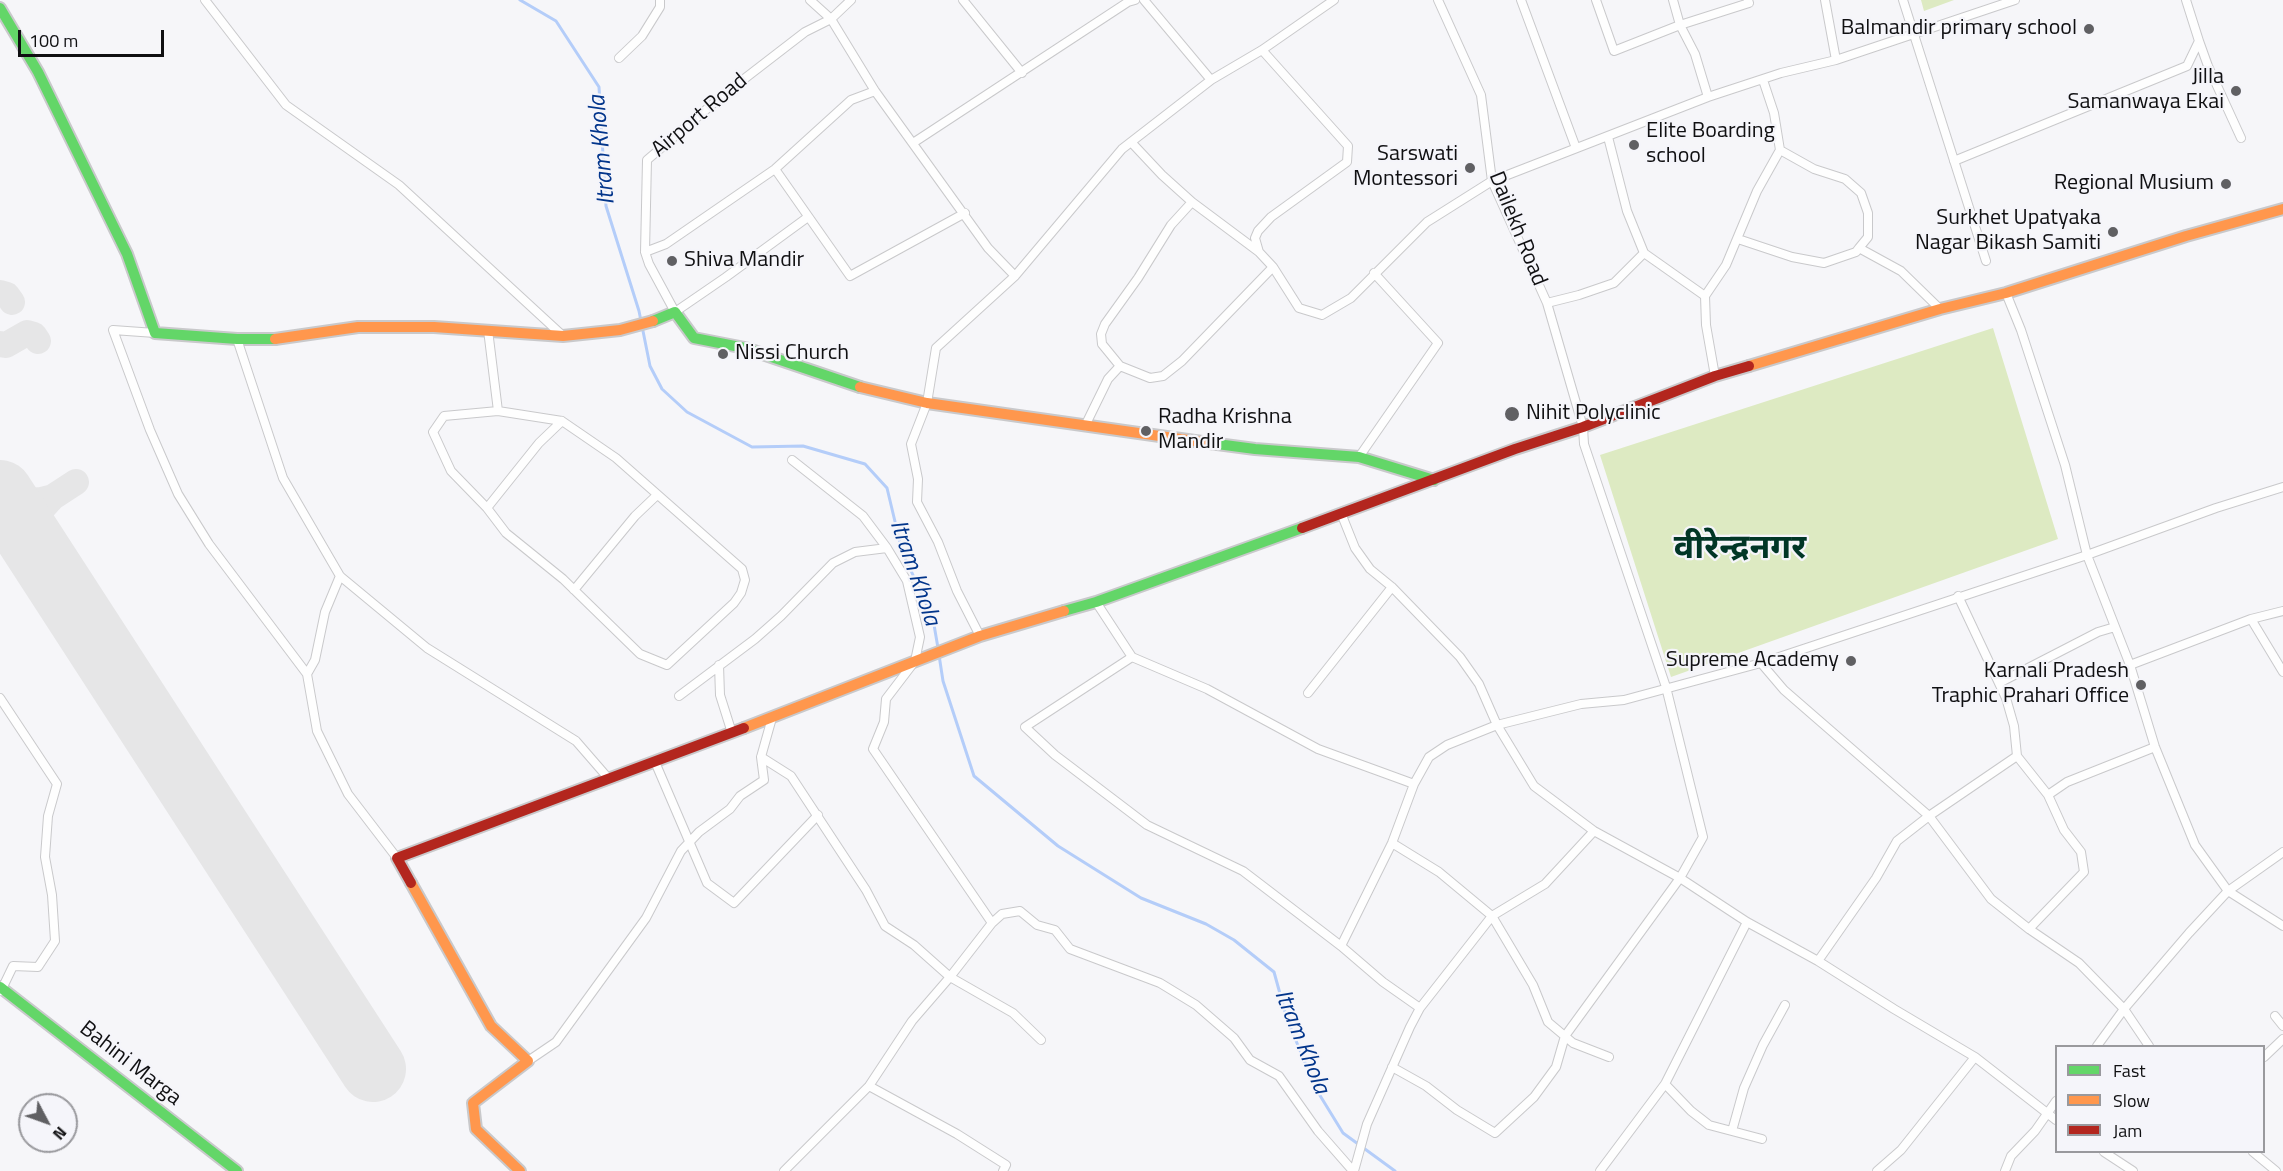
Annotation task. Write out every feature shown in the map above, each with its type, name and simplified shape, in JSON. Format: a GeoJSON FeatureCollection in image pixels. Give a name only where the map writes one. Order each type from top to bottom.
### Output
{"type":"FeatureCollection","features":[{"type":"Feature","properties":{"kind":"street"},"geometry":{"type":"LineString","coordinates":[[205,0],[286,105],[399,185],[563,336]]}},
{"type":"Feature","properties":{"kind":"street"},"geometry":{"type":"LineString","coordinates":[[619,58],[642,36],[660,7],[660,0]]}},
{"type":"Feature","properties":{"kind":"street"},"geometry":{"type":"LineString","coordinates":[[810,0],[831,20],[875,91],[988,248],[1015,276]]}},
{"type":"Feature","properties":{"kind":"street","name":"Airport Road"},"geometry":{"type":"LineString","coordinates":[[675,312],[645,252],[648,160],[722,96],[795,39],[831,20],[851,0]]}},
{"type":"Feature","properties":{"kind":"street"},"geometry":{"type":"LineString","coordinates":[[963,0],[1022,73]]}},
{"type":"Feature","properties":{"kind":"street"},"geometry":{"type":"LineString","coordinates":[[913,142],[1128,2],[1135,0]]}},
{"type":"Feature","properties":{"kind":"street"},"geometry":{"type":"LineString","coordinates":[[1144,0],[1211,80]]}},
{"type":"Feature","properties":{"kind":"street"},"geometry":{"type":"LineString","coordinates":[[980,636],[957,591],[938,542],[916,502],[918,479],[911,444],[927,403],[936,348],[1015,276],[1122,149],[1211,80],[1262,50],[1334,0]]}},
{"type":"Feature","properties":{"kind":"street","name":"Dailekh Road"},"geometry":{"type":"LineString","coordinates":[[1438,0],[1481,95],[1492,181],[1547,303],[1584,427],[1584,444],[1666,687],[1703,837],[1680,879],[1565,1036]]}},
{"type":"Feature","properties":{"kind":"street"},"geometry":{"type":"LineString","coordinates":[[1521,0],[1575,148]]}},
{"type":"Feature","properties":{"kind":"street"},"geometry":{"type":"LineString","coordinates":[[1596,0],[1614,51],[1680,25],[1749,3],[1748,0]]}},
{"type":"Feature","properties":{"kind":"street"},"geometry":{"type":"LineString","coordinates":[[1673,0],[1680,25],[1695,54],[1708,97]]}},
{"type":"Feature","properties":{"kind":"street"},"geometry":{"type":"LineString","coordinates":[[1825,0],[1836,60]]}},
{"type":"Feature","properties":{"kind":"street"},"geometry":{"type":"LineString","coordinates":[[1903,0],[1986,261]]}},
{"type":"Feature","properties":{"kind":"street"},"geometry":{"type":"LineString","coordinates":[[1131,142],[1192,202],[1259,252],[1273,267],[1299,308],[1322,315],[1351,298],[1427,222],[1492,181],[1708,97],[1836,60],[2015,0]]}},
{"type":"Feature","properties":{"kind":"street"},"geometry":{"type":"LineString","coordinates":[[2186,0],[2208,66],[2241,138]]}},
{"type":"Feature","properties":{"kind":"street"},"geometry":{"type":"LineString","coordinates":[[0,8],[38,72],[127,254],[155,333]]}},
{"type":"Feature","properties":{"kind":"street"},"geometry":{"type":"LineString","coordinates":[[1954,161],[2187,66],[2199,41]]}},
{"type":"Feature","properties":{"kind":"street"},"geometry":{"type":"LineString","coordinates":[[1259,252],[1255,238],[1258,231],[1271,217],[1347,162],[1348,146],[1262,50]]}},
{"type":"Feature","properties":{"kind":"street"},"geometry":{"type":"LineString","coordinates":[[1715,376],[1706,325],[1705,296],[1726,265],[1757,191],[1780,150],[1774,113],[1763,80]]}},
{"type":"Feature","properties":{"kind":"street"},"geometry":{"type":"LineString","coordinates":[[645,252],[666,244],[775,169],[851,100],[875,91]]}},
{"type":"Feature","properties":{"kind":"street"},"geometry":{"type":"LineString","coordinates":[[1608,137],[1627,211],[1644,253],[1705,296]]}},
{"type":"Feature","properties":{"kind":"street"},"geometry":{"type":"LineString","coordinates":[[1738,239],[1792,257],[1824,263],[1856,252],[1868,237],[1868,213],[1861,193],[1845,179],[1814,169],[1780,150]]}},
{"type":"Feature","properties":{"kind":"street"},"geometry":{"type":"LineString","coordinates":[[775,169],[850,276],[965,213]]}},
{"type":"Feature","properties":{"kind":"street"},"geometry":{"type":"LineString","coordinates":[[1192,202],[1171,225],[1138,278],[1105,324],[1101,334],[1102,344],[1120,366],[1150,378],[1163,376],[1182,361],[1273,267]]}},
{"type":"Feature","properties":{"kind":"street"},"geometry":{"type":"LineString","coordinates":[[397,858],[772,718],[980,636],[1096,602],[1515,449],[1584,427],[1715,376],[1940,309],[2006,293],[2186,236],[2283,210]]}},
{"type":"Feature","properties":{"kind":"street"},"geometry":{"type":"LineString","coordinates":[[528,1061],[491,1026],[397,858],[348,794],[317,731],[307,674],[209,544],[178,494],[150,430],[113,330],[237,339],[274,339],[358,327],[488,330],[563,336],[620,330],[654,321],[675,312],[808,217]]}},
{"type":"Feature","properties":{"kind":"street"},"geometry":{"type":"LineString","coordinates":[[1859,248],[1901,271],[1940,309]]}},
{"type":"Feature","properties":{"kind":"street"},"geometry":{"type":"LineString","coordinates":[[1547,303],[1614,283],[1644,253]]}},
{"type":"Feature","properties":{"kind":"street"},"geometry":{"type":"LineString","coordinates":[[1359,458],[1438,343],[1374,273]]}},
{"type":"Feature","properties":{"kind":"street"},"geometry":{"type":"LineString","coordinates":[[2006,293],[2025,341],[2065,465],[2087,555],[2130,665],[2155,747],[2195,846],[2228,891],[2283,926]]}},
{"type":"Feature","properties":{"kind":"street"},"geometry":{"type":"LineString","coordinates":[[675,312],[694,338],[745,348],[862,388],[927,403],[1126,433],[1255,449],[1359,458],[1435,480]]}},
{"type":"Feature","properties":{"kind":"street"},"geometry":{"type":"LineString","coordinates":[[488,330],[498,411]]}},
{"type":"Feature","properties":{"kind":"street"},"geometry":{"type":"LineString","coordinates":[[237,339],[283,478],[340,576],[427,648],[576,741],[609,779]]}},
{"type":"Feature","properties":{"kind":"street"},"geometry":{"type":"LineString","coordinates":[[1085,426],[1108,379],[1120,366]]}},
{"type":"Feature","properties":{"kind":"street"},"geometry":{"type":"LineString","coordinates":[[498,411],[562,421],[616,458],[656,496],[742,569],[745,580],[734,603],[667,665],[640,654],[574,590],[506,533],[487,508],[451,471],[433,432],[444,416],[498,411]]}},
{"type":"Feature","properties":{"kind":"street"},"geometry":{"type":"LineString","coordinates":[[487,508],[539,443],[562,421]]}},
{"type":"Feature","properties":{"kind":"street"},"geometry":{"type":"LineString","coordinates":[[792,460],[863,516],[887,548],[907,582],[920,638],[919,659],[886,699],[884,722],[873,749],[992,923]]}},
{"type":"Feature","properties":{"kind":"street"},"geometry":{"type":"LineString","coordinates":[[1341,946],[1392,843],[1414,784],[1429,757],[1447,745],[1497,725],[1581,704],[1624,700],[1761,663],[2087,555],[2216,508],[2283,487]]}},
{"type":"Feature","properties":{"kind":"street"},"geometry":{"type":"LineString","coordinates":[[574,590],[635,516],[656,496]]}},
{"type":"Feature","properties":{"kind":"street"},"geometry":{"type":"LineString","coordinates":[[1341,513],[1355,548],[1370,569],[1392,587],[1460,657],[1479,684],[1497,725],[1534,786],[1594,831],[1680,879],[1747,922],[1818,961],[1975,1057],[2055,1119]]}},
{"type":"Feature","properties":{"kind":"street"},"geometry":{"type":"LineString","coordinates":[[679,696],[755,639],[833,563],[855,552],[887,548]]}},
{"type":"Feature","properties":{"kind":"street"},"geometry":{"type":"LineString","coordinates":[[307,674],[315,660],[325,612],[340,576]]}},
{"type":"Feature","properties":{"kind":"street"},"geometry":{"type":"LineString","coordinates":[[1308,693],[1392,587]]}},
{"type":"Feature","properties":{"kind":"street"},"geometry":{"type":"LineString","coordinates":[[1958,597],[1999,683],[2014,726],[2017,756],[2048,795],[2064,830],[2081,852],[2084,872],[2030,929]]}},
{"type":"Feature","properties":{"kind":"street"},"geometry":{"type":"LineString","coordinates":[[1096,602],[1132,657],[1207,689],[1318,748],[1414,784]]}},
{"type":"Feature","properties":{"kind":"street"},"geometry":{"type":"LineString","coordinates":[[2130,665],[2251,619],[2283,611]]}},
{"type":"Feature","properties":{"kind":"street"},"geometry":{"type":"LineString","coordinates":[[2251,619],[2283,672]]}},
{"type":"Feature","properties":{"kind":"street"},"geometry":{"type":"LineString","coordinates":[[1999,683],[2098,632],[2115,627]]}},
{"type":"Feature","properties":{"kind":"street"},"geometry":{"type":"LineString","coordinates":[[1132,657],[1025,727],[1055,755],[1147,825],[1244,871],[1341,946],[1383,982],[1420,1008]]}},
{"type":"Feature","properties":{"kind":"street"},"geometry":{"type":"LineString","coordinates":[[1761,663],[1784,690],[1929,816],[1991,899],[2079,963],[2124,1009],[2148,1045]]}},
{"type":"Feature","properties":{"kind":"street"},"geometry":{"type":"LineString","coordinates":[[719,665],[720,695],[732,733]]}},
{"type":"Feature","properties":{"kind":"street"},"geometry":{"type":"LineString","coordinates":[[0,698],[57,784],[48,816],[45,857],[52,895],[55,941],[38,967],[13,966],[1,990]]}},
{"type":"Feature","properties":{"kind":"street"},"geometry":{"type":"LineString","coordinates":[[520,1171],[476,1129],[473,1103],[556,1042],[646,918],[681,850],[730,809],[740,796],[764,780],[761,757],[772,718]]}},
{"type":"Feature","properties":{"kind":"street"},"geometry":{"type":"LineString","coordinates":[[2048,795],[2067,782],[2155,747]]}},
{"type":"Feature","properties":{"kind":"street"},"geometry":{"type":"LineString","coordinates":[[1818,961],[1876,878],[1897,841],[1929,816],[2017,756]]}},
{"type":"Feature","properties":{"kind":"street"},"geometry":{"type":"LineString","coordinates":[[761,757],[791,776],[866,890],[885,926],[914,945],[950,977],[1013,1013],[1041,1040]]}},
{"type":"Feature","properties":{"kind":"street"},"geometry":{"type":"LineString","coordinates":[[655,762],[707,883],[734,903],[818,815]]}},
{"type":"Feature","properties":{"kind":"street"},"geometry":{"type":"LineString","coordinates":[[1353,1171],[1367,1124],[1420,1008],[1492,916],[1545,884],[1594,831]]}},
{"type":"Feature","properties":{"kind":"street"},"geometry":{"type":"LineString","coordinates":[[1392,843],[1439,872],[1492,916],[1533,985],[1548,1022],[1573,1043],[1609,1057]]}},
{"type":"Feature","properties":{"kind":"street"},"geometry":{"type":"LineString","coordinates":[[2098,1045],[2124,1009],[2228,891],[2283,852]]}},
{"type":"Feature","properties":{"kind":"street"},"geometry":{"type":"LineString","coordinates":[[784,1171],[869,1086],[912,1021],[992,923],[1002,914],[1020,911],[1037,925],[1055,930],[1070,949],[1160,984],[1196,1005],[1234,1038],[1250,1060],[1279,1076],[1318,1131],[1353,1171]]}},
{"type":"Feature","properties":{"kind":"street"},"geometry":{"type":"LineString","coordinates":[[1600,1171],[1665,1084],[1747,922]]}},
{"type":"Feature","properties":{"kind":"street","name":"Bahini Marga"},"geometry":{"type":"LineString","coordinates":[[1,990],[237,1171]]}},
{"type":"Feature","properties":{"kind":"street"},"geometry":{"type":"LineString","coordinates":[[1732,1131],[1744,1088],[1763,1045],[1785,1005]]}},
{"type":"Feature","properties":{"kind":"street"},"geometry":{"type":"LineString","coordinates":[[2275,1016],[2283,1026]]}},
{"type":"Feature","properties":{"kind":"street"},"geometry":{"type":"LineString","coordinates":[[1392,1067],[1426,1086],[1457,1110],[1495,1133],[1534,1097],[1556,1067],[1565,1036]]}},
{"type":"Feature","properties":{"kind":"street"},"geometry":{"type":"LineString","coordinates":[[2265,1056],[2283,1039]]}},
{"type":"Feature","properties":{"kind":"street"},"geometry":{"type":"LineString","coordinates":[[1877,1171],[1900,1150],[1975,1057]]}},
{"type":"Feature","properties":{"kind":"street"},"geometry":{"type":"LineString","coordinates":[[1665,1084],[1691,1111],[1709,1125],[1762,1139]]}},
{"type":"Feature","properties":{"kind":"street"},"geometry":{"type":"LineString","coordinates":[[869,1086],[957,1134],[1006,1165],[1003,1171]]}},
{"type":"Feature","properties":{"kind":"street"},"geometry":{"type":"LineString","coordinates":[[2005,1171],[2011,1156],[2035,1131],[2055,1102]]}},
{"type":"Feature","properties":{"kind":"street"},"geometry":{"type":"LineString","coordinates":[[2106,1153],[2133,1171]]}},
{"type":"Feature","properties":{"kind":"street"},"geometry":{"type":"LineString","coordinates":[[2254,1153],[2276,1171]]}},
{"type":"Feature","properties":{"kind":"green space"},"geometry":{"type":"Polygon","coordinates":[[[1921,0],[1954,0],[1924,11],[1921,0]]]}},
{"type":"Feature","properties":{"kind":"green space"},"geometry":{"type":"Polygon","coordinates":[[[1993,328],[2058,539],[1671,677],[1600,455],[1993,328]]]}},
{"type":"Feature","properties":{"kind":"waterway","name":"Itram Khola"},"geometry":{"type":"LineString","coordinates":[[520,0],[556,21],[599,87],[606,206],[639,311],[650,366],[662,389],[687,412],[752,447],[803,446],[865,464],[887,488],[902,551],[933,619],[938,648]]}},
{"type":"Feature","properties":{"kind":"waterway","name":"Itram Khola"},"geometry":{"type":"LineString","coordinates":[[939,655],[943,681],[974,776],[1058,846],[1141,898],[1206,924],[1234,940],[1274,972],[1287,1019],[1316,1089],[1343,1133],[1395,1171]]}},
{"type":"Feature","properties":{"kind":"taxiway"},"geometry":{"type":"LineString","coordinates":[[0,293],[7,295],[12,302]]}},
{"type":"Feature","properties":{"kind":"taxiway"},"geometry":{"type":"LineString","coordinates":[[0,344],[6,345],[27,333],[34,335],[38,341]]}},
{"type":"Feature","properties":{"kind":"taxiway"},"geometry":{"type":"LineString","coordinates":[[0,488],[29,501],[53,497],[76,482]]}},
{"type":"Feature","properties":{"kind":"taxiway"},"geometry":{"type":"LineString","coordinates":[[36,549],[38,520],[42,509],[53,497]]}},
{"type":"Feature","properties":{"kind":"runway"},"geometry":{"type":"LineString","coordinates":[[0,493],[373,1069]]}},
{"type":"Feature","properties":{"kind":"traffic: fast"},"geometry":{"type":"LineString","coordinates":[[0,8],[38,72],[127,254],[155,333],[237,339],[275,339]]}},
{"type":"Feature","properties":{"kind":"traffic: fast"},"geometry":{"type":"LineString","coordinates":[[653,321],[675,312],[694,338],[745,348],[860,387]]}},
{"type":"Feature","properties":{"kind":"traffic: fast"},"geometry":{"type":"LineString","coordinates":[[1202,442],[1255,449],[1359,457],[1434,480]]}},
{"type":"Feature","properties":{"kind":"traffic: fast"},"geometry":{"type":"LineString","coordinates":[[1064,611],[1096,602],[1302,528]]}},
{"type":"Feature","properties":{"kind":"traffic: fast"},"geometry":{"type":"LineString","coordinates":[[0,987],[237,1171]]}},
{"type":"Feature","properties":{"kind":"traffic: slow"},"geometry":{"type":"LineString","coordinates":[[1749,366],[1940,309],[2006,293],[2186,236],[2283,209]]}},
{"type":"Feature","properties":{"kind":"traffic: slow"},"geometry":{"type":"LineString","coordinates":[[275,339],[358,327],[434,327],[563,336],[620,330],[653,321]]}},
{"type":"Feature","properties":{"kind":"traffic: slow"},"geometry":{"type":"LineString","coordinates":[[860,387],[927,403],[1202,442]]}},
{"type":"Feature","properties":{"kind":"traffic: slow"},"geometry":{"type":"LineString","coordinates":[[744,728],[980,636],[1064,611]]}},
{"type":"Feature","properties":{"kind":"traffic: slow"},"geometry":{"type":"LineString","coordinates":[[411,883],[491,1026],[528,1061],[473,1103],[476,1129],[520,1171]]}},
{"type":"Feature","properties":{"kind":"traffic: jam"},"geometry":{"type":"LineString","coordinates":[[1302,528],[1515,449],[1583,427],[1715,376],[1749,366]]}},
{"type":"Feature","properties":{"kind":"traffic: jam"},"geometry":{"type":"LineString","coordinates":[[411,883],[397,858],[744,728]]}},
{"type":"Feature","properties":{"kind":"place","name":"Balmandir primary school"},"geometry":{"type":"Point","coordinates":[2089,29]}},
{"type":"Feature","properties":{"kind":"place","name":"Jilla Samanwaya Ekai"},"geometry":{"type":"Point","coordinates":[2236,91]}},
{"type":"Feature","properties":{"kind":"place","name":"Elite Boarding school"},"geometry":{"type":"Point","coordinates":[1634,145]}},
{"type":"Feature","properties":{"kind":"place","name":"Sarswati Montessori"},"geometry":{"type":"Point","coordinates":[1470,168]}},
{"type":"Feature","properties":{"kind":"place","name":"Regional Musium"},"geometry":{"type":"Point","coordinates":[2226,184]}},
{"type":"Feature","properties":{"kind":"place","name":"Surkhet Upatyaka Nagar Bikash Samiti"},"geometry":{"type":"Point","coordinates":[2113,232]}},
{"type":"Feature","properties":{"kind":"place","name":"Shiva Mandir"},"geometry":{"type":"Point","coordinates":[672,261]}},
{"type":"Feature","properties":{"kind":"place","name":"Nissi Church"},"geometry":{"type":"Point","coordinates":[723,354]}},
{"type":"Feature","properties":{"kind":"place","name":"Nihit Polyclinic"},"geometry":{"type":"Point","coordinates":[1512,414]}},
{"type":"Feature","properties":{"kind":"place","name":"Radha Krishna Mandir"},"geometry":{"type":"Point","coordinates":[1146,431]}},
{"type":"Feature","properties":{"kind":"place","name":"Supreme Academy"},"geometry":{"type":"Point","coordinates":[1851,661]}},
{"type":"Feature","properties":{"kind":"place","name":"Karnali Pradesh Traphic Prahari Office"},"geometry":{"type":"Point","coordinates":[2141,685]}},
{"type":"Feature","properties":{"kind":"district","name":"वीरेन्द्रनगर"},"geometry":{"type":"Point","coordinates":[1740,550]}}]}
